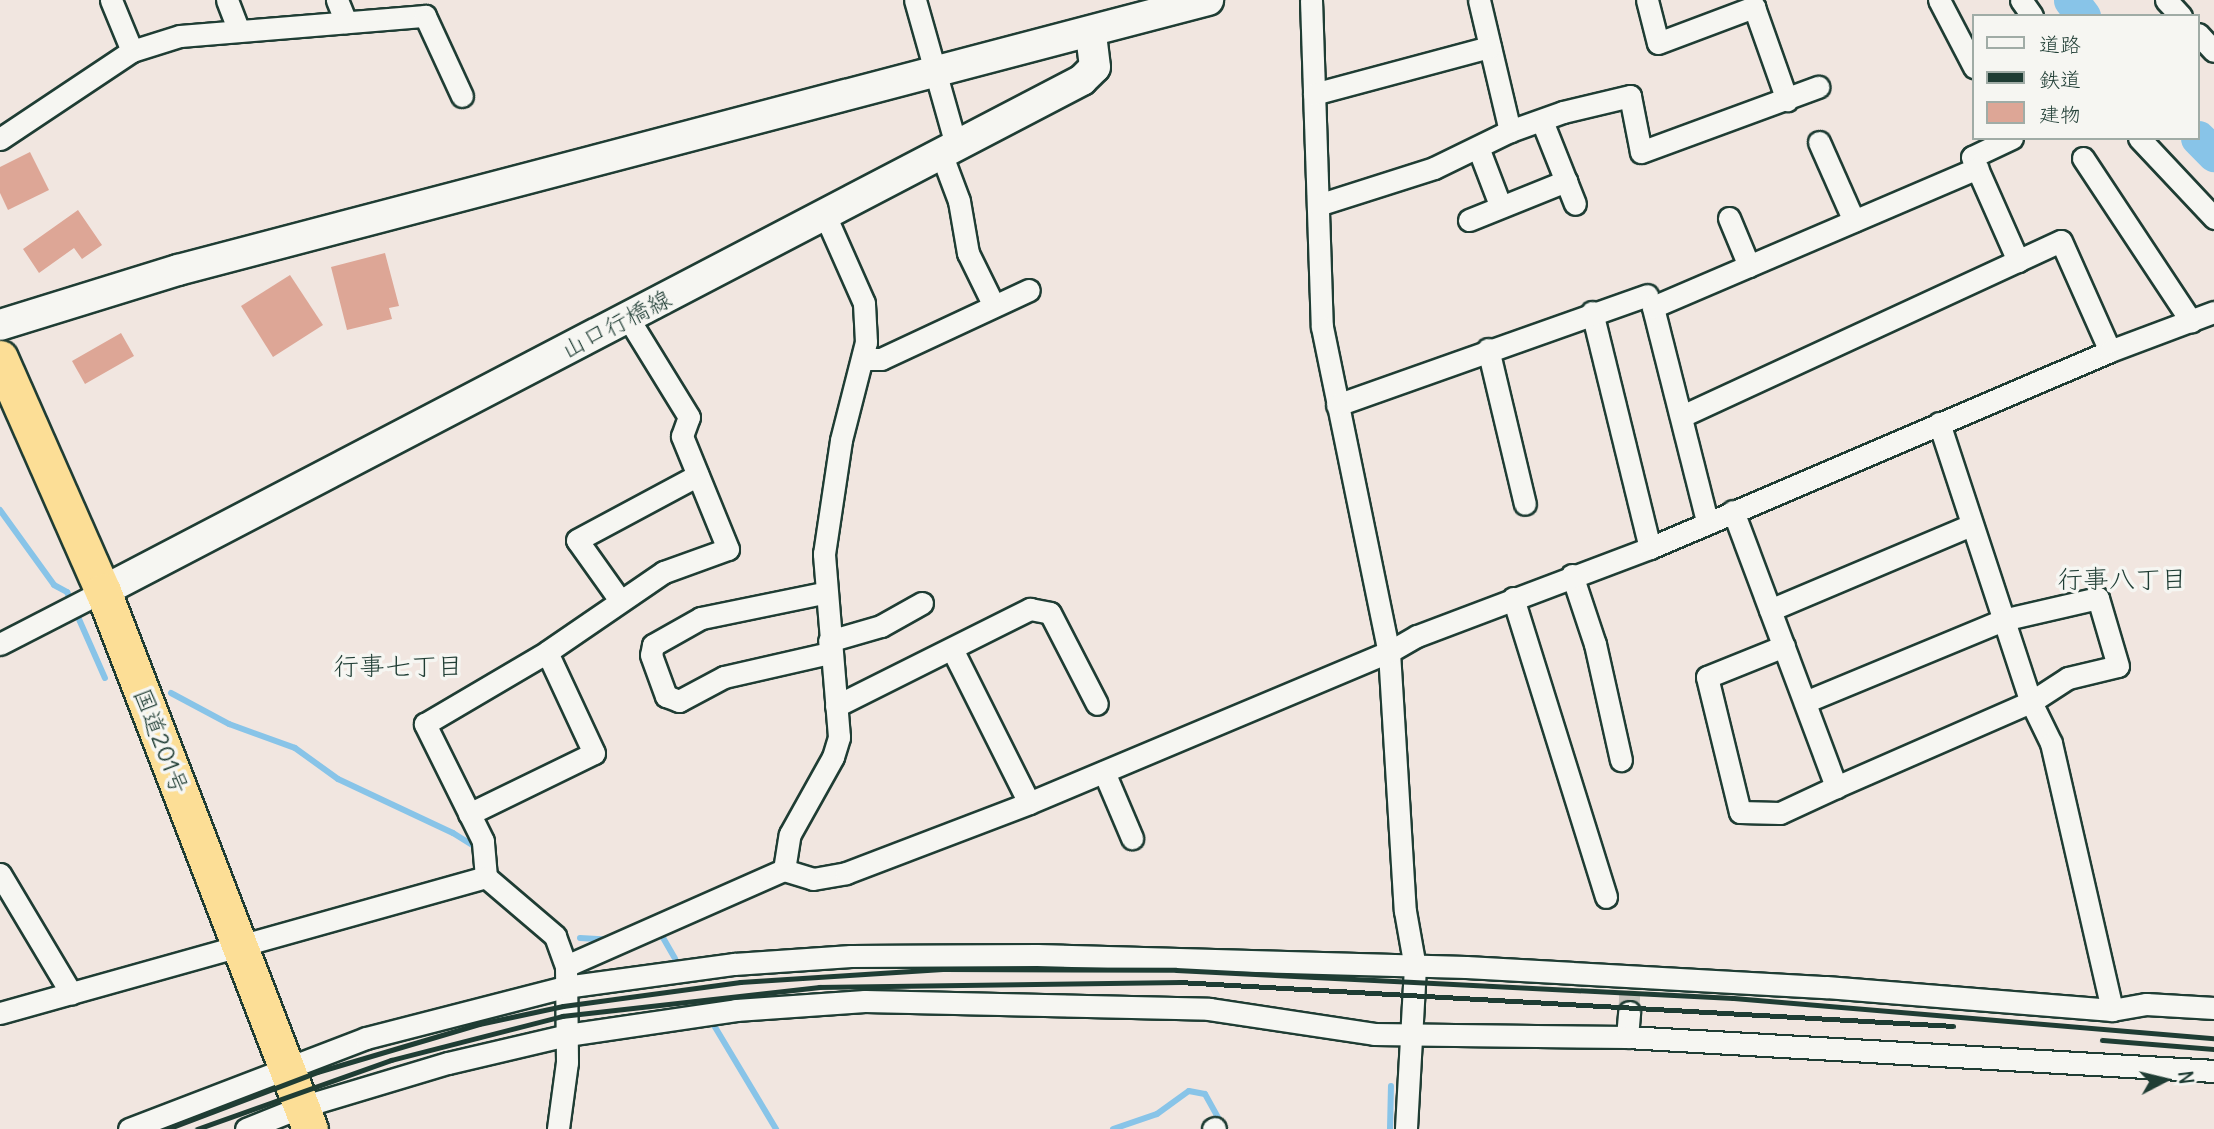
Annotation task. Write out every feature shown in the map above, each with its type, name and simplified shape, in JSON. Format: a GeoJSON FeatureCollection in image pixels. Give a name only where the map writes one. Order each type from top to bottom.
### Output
{"type":"FeatureCollection","features":[{"type":"Feature","properties":{"kind":"highway","name":"国道201号"},"geometry":{"type":"LineString","coordinates":[[0,358],[103,591],[305,1118]]}},
{"type":"Feature","properties":{"kind":"main road"},"geometry":{"type":"LineString","coordinates":[[0,325],[178,270],[1091,34],[1208,0]]}},
{"type":"Feature","properties":{"kind":"main road","name":"山口行橋線"},"geometry":{"type":"LineString","coordinates":[[103,591],[1093,74],[1091,34]]}},
{"type":"Feature","properties":{"kind":"street"},"geometry":{"type":"LineString","coordinates":[[111,0],[132,51]]}},
{"type":"Feature","properties":{"kind":"street"},"geometry":{"type":"LineString","coordinates":[[227,0],[239,31]]}},
{"type":"Feature","properties":{"kind":"street"},"geometry":{"type":"LineString","coordinates":[[337,0],[346,22]]}},
{"type":"Feature","properties":{"kind":"street"},"geometry":{"type":"LineString","coordinates":[[915,0],[937,74],[968,253],[993,303]]}},
{"type":"Feature","properties":{"kind":"street"},"geometry":{"type":"LineString","coordinates":[[1311,0],[1322,327],[1389,652],[1405,911],[1415,967],[1406,1129]]}},
{"type":"Feature","properties":{"kind":"street"},"geometry":{"type":"LineString","coordinates":[[1479,0],[1510,131]]}},
{"type":"Feature","properties":{"kind":"street"},"geometry":{"type":"LineString","coordinates":[[1647,0],[1658,43],[1764,4],[1787,100]]}},
{"type":"Feature","properties":{"kind":"street"},"geometry":{"type":"LineString","coordinates":[[1938,0],[1972,63]]}},
{"type":"Feature","properties":{"kind":"street"},"geometry":{"type":"LineString","coordinates":[[2166,0],[2179,14]]}},
{"type":"Feature","properties":{"kind":"street"},"geometry":{"type":"LineString","coordinates":[[0,139],[132,51],[180,36],[346,22],[425,8],[462,96]]}},
{"type":"Feature","properties":{"kind":"street"},"geometry":{"type":"LineString","coordinates":[[2200,36],[2214,51]]}},
{"type":"Feature","properties":{"kind":"street"},"geometry":{"type":"LineString","coordinates":[[1314,94],[1490,47]]}},
{"type":"Feature","properties":{"kind":"street"},"geometry":{"type":"LineString","coordinates":[[1318,205],[1407,178],[1479,150],[1510,131],[1630,96],[1641,152],[1818,87]]}},
{"type":"Feature","properties":{"kind":"street"},"geometry":{"type":"LineString","coordinates":[[1542,121],[1574,204]]}},
{"type":"Feature","properties":{"kind":"street"},"geometry":{"type":"LineString","coordinates":[[2008,140],[1972,157],[2018,261]]}},
{"type":"Feature","properties":{"kind":"street"},"geometry":{"type":"LineString","coordinates":[[2141,140],[2214,218]]}},
{"type":"Feature","properties":{"kind":"street"},"geometry":{"type":"LineString","coordinates":[[1819,142],[1854,221]]}},
{"type":"Feature","properties":{"kind":"street"},"geometry":{"type":"LineString","coordinates":[[1479,150],[1500,205]]}},
{"type":"Feature","properties":{"kind":"street"},"geometry":{"type":"LineString","coordinates":[[2083,158],[2191,321]]}},
{"type":"Feature","properties":{"kind":"street"},"geometry":{"type":"LineString","coordinates":[[1707,521],[1654,307],[1977,168]]}},
{"type":"Feature","properties":{"kind":"street"},"geometry":{"type":"LineString","coordinates":[[1469,220],[1500,205],[1566,181]]}},
{"type":"Feature","properties":{"kind":"street"},"geometry":{"type":"LineString","coordinates":[[784,870],[790,834],[834,757],[839,737],[823,593],[828,511],[867,331],[864,303],[825,215]]}},
{"type":"Feature","properties":{"kind":"street"},"geometry":{"type":"LineString","coordinates":[[1729,218],[1749,266]]}},
{"type":"Feature","properties":{"kind":"street"},"geometry":{"type":"LineString","coordinates":[[1682,416],[2061,241],[2110,351]]}},
{"type":"Feature","properties":{"kind":"street"},"geometry":{"type":"LineString","coordinates":[[863,359],[881,359],[993,303],[1029,290]]}},
{"type":"Feature","properties":{"kind":"street"},"geometry":{"type":"LineString","coordinates":[[1337,405],[1592,312],[1647,295]]}},
{"type":"Feature","properties":{"kind":"street"},"geometry":{"type":"LineString","coordinates":[[1592,312],[1650,548]]}},
{"type":"Feature","properties":{"kind":"street"},"geometry":{"type":"LineString","coordinates":[[128,1129],[285,1068],[405,1026],[565,976],[784,870],[813,879],[846,873],[1030,803],[1513,598],[1650,548],[1707,521],[2110,351],[2214,312]]}},
{"type":"Feature","properties":{"kind":"street"},"geometry":{"type":"LineString","coordinates":[[558,1129],[566,1035],[565,976],[555,936],[486,877],[483,841],[425,724],[547,652],[619,599],[664,572],[728,549],[682,436],[689,417],[628,318]]}},
{"type":"Feature","properties":{"kind":"street"},"geometry":{"type":"LineString","coordinates":[[1488,349],[1525,505]]}},
{"type":"Feature","properties":{"kind":"street"},"geometry":{"type":"LineString","coordinates":[[1939,423],[2031,702],[2051,743],[2112,1010]]}},
{"type":"Feature","properties":{"kind":"street"},"geometry":{"type":"LineString","coordinates":[[619,599],[577,540],[698,475]]}},
{"type":"Feature","properties":{"kind":"street"},"geometry":{"type":"LineString","coordinates":[[1733,510],[1836,787]]}},
{"type":"Feature","properties":{"kind":"street"},"geometry":{"type":"LineString","coordinates":[[1770,610],[1972,525]]}},
{"type":"Feature","properties":{"kind":"street"},"geometry":{"type":"LineString","coordinates":[[1572,575],[1595,644],[1621,760]]}},
{"type":"Feature","properties":{"kind":"street"},"geometry":{"type":"LineString","coordinates":[[0,644],[103,591]]}},
{"type":"Feature","properties":{"kind":"street"},"geometry":{"type":"LineString","coordinates":[[823,593],[701,618],[653,645],[650,655],[666,696],[680,701],[724,677],[830,647],[881,626],[922,603]]}},
{"type":"Feature","properties":{"kind":"street"},"geometry":{"type":"LineString","coordinates":[[1513,598],[1606,897]]}},
{"type":"Feature","properties":{"kind":"street"},"geometry":{"type":"LineString","coordinates":[[1784,646],[1707,677],[1740,812],[1780,813],[2031,702],[2068,678],[2118,666],[2098,598],[2003,620],[1805,702]]}},
{"type":"Feature","properties":{"kind":"street"},"geometry":{"type":"LineString","coordinates":[[836,706],[1030,608],[1050,613],[1097,704]]}},
{"type":"Feature","properties":{"kind":"street"},"geometry":{"type":"LineString","coordinates":[[952,649],[1030,803]]}},
{"type":"Feature","properties":{"kind":"street"},"geometry":{"type":"LineString","coordinates":[[469,814],[594,753],[547,652]]}},
{"type":"Feature","properties":{"kind":"street"},"geometry":{"type":"LineString","coordinates":[[1104,772],[1132,838]]}},
{"type":"Feature","properties":{"kind":"street"},"geometry":{"type":"LineString","coordinates":[[0,874],[71,993]]}},
{"type":"Feature","properties":{"kind":"street"},"geometry":{"type":"LineString","coordinates":[[0,1013],[241,948],[486,877]]}},
{"type":"Feature","properties":{"kind":"street"},"geometry":{"type":"LineString","coordinates":[[565,976],[891,955],[1415,967],[1630,983],[2112,1010],[2146,1004],[2214,1008]]}},
{"type":"Feature","properties":{"kind":"street"},"geometry":{"type":"LineString","coordinates":[[246,1129],[305,1118],[447,1063],[566,1035],[736,1010],[865,1001],[1209,1009],[1374,1034],[1627,1037],[2214,1071]]}},
{"type":"Feature","properties":{"kind":"street"},"geometry":{"type":"LineString","coordinates":[[1627,1037],[1629,1012]]}},
{"type":"Feature","properties":{"kind":"building"},"geometry":{"type":"Polygon","coordinates":[[[30,152],[49,190],[8,210],[0,193],[0,167],[30,152]]]}},
{"type":"Feature","properties":{"kind":"building"},"geometry":{"type":"Polygon","coordinates":[[[78,210],[102,245],[82,259],[74,248],[39,273],[23,249],[78,210]]]}},
{"type":"Feature","properties":{"kind":"building"},"geometry":{"type":"Polygon","coordinates":[[[385,253],[399,306],[389,308],[392,319],[347,330],[331,267],[385,253]]]}},
{"type":"Feature","properties":{"kind":"building"},"geometry":{"type":"Polygon","coordinates":[[[290,275],[323,325],[273,357],[241,306],[290,275]]]}},
{"type":"Feature","properties":{"kind":"building"},"geometry":{"type":"Polygon","coordinates":[[[121,333],[134,356],[85,384],[72,361],[121,333]]]}},
{"type":"Feature","properties":{"kind":"waterway"},"geometry":{"type":"LineString","coordinates":[[2071,0],[2082,14]]}},
{"type":"Feature","properties":{"kind":"waterway"},"geometry":{"type":"LineString","coordinates":[[2200,140],[2214,154]]}},
{"type":"Feature","properties":{"kind":"waterway"},"geometry":{"type":"LineString","coordinates":[[0,510],[54,585],[67,592],[105,678]]}},
{"type":"Feature","properties":{"kind":"waterway"},"geometry":{"type":"LineString","coordinates":[[171,693],[229,724],[295,748],[338,779],[453,833],[475,847]]}},
{"type":"Feature","properties":{"kind":"waterway"},"geometry":{"type":"LineString","coordinates":[[658,929],[675,959]]}},
{"type":"Feature","properties":{"kind":"waterway"},"geometry":{"type":"LineString","coordinates":[[580,938],[602,939]]}},
{"type":"Feature","properties":{"kind":"waterway"},"geometry":{"type":"LineString","coordinates":[[712,1022],[776,1129]]}},
{"type":"Feature","properties":{"kind":"waterway"},"geometry":{"type":"LineString","coordinates":[[1390,1129],[1391,1086]]}},
{"type":"Feature","properties":{"kind":"waterway"},"geometry":{"type":"LineString","coordinates":[[1113,1129],[1157,1114],[1189,1091],[1205,1094],[1222,1125]]}},
{"type":"Feature","properties":{"kind":"tunnel"},"geometry":{"type":"LineString","coordinates":[[1629,1012],[1630,989]]}},
{"type":"Feature","properties":{"kind":"railway"},"geometry":{"type":"LineString","coordinates":[[167,1129],[317,1072],[479,1024],[563,1006],[740,982],[943,969],[1176,970],[1733,998],[2214,1038]]}},
{"type":"Feature","properties":{"kind":"railway"},"geometry":{"type":"LineString","coordinates":[[197,1129],[391,1060],[562,1016],[819,987],[1179,982],[1953,1026]]}},
{"type":"Feature","properties":{"kind":"railway"},"geometry":{"type":"LineString","coordinates":[[2102,1040],[2214,1049]]}},
{"type":"Feature","properties":{"kind":"district","name":"行事八丁目"},"geometry":{"type":"Point","coordinates":[2122,579]}},
{"type":"Feature","properties":{"kind":"district","name":"行事七丁目"},"geometry":{"type":"Point","coordinates":[398,666]}}]}
